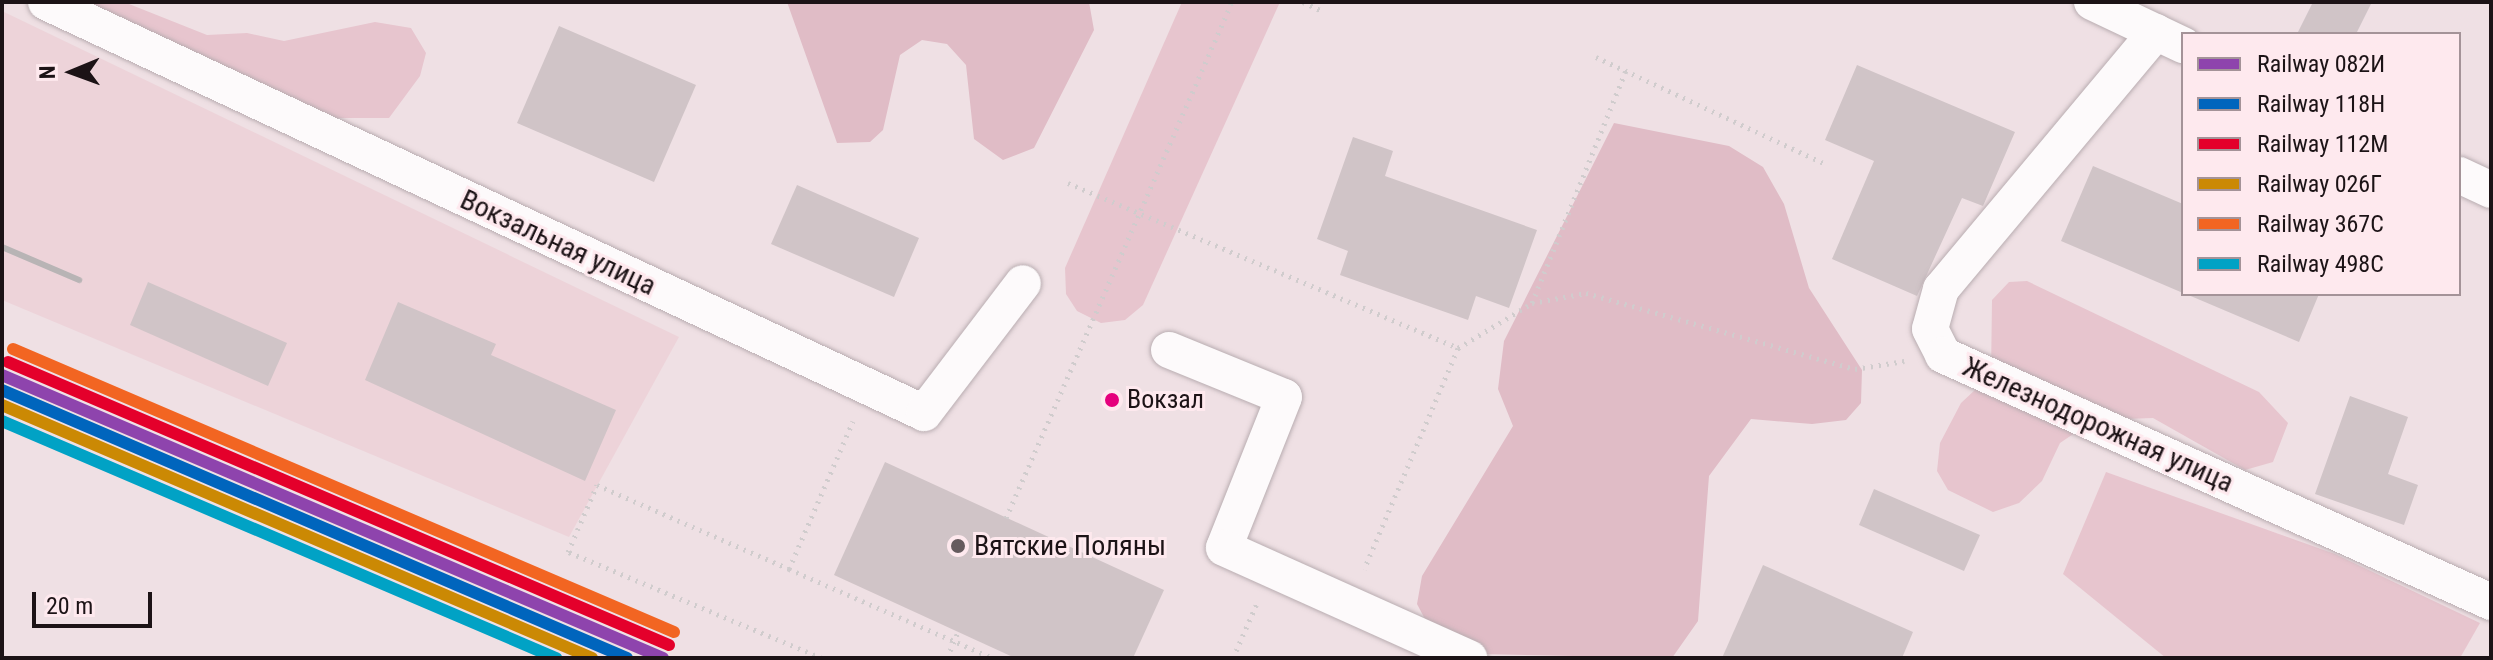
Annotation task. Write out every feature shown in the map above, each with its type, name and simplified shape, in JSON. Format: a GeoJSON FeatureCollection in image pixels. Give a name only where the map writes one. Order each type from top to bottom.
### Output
{"type":"FeatureCollection","features":[{"type":"Feature","properties":{"kind":"street","name":"Вокзальная улица"},"geometry":{"type":"LineString","coordinates":[[46,2],[924,413],[1023,283]]}},
{"type":"Feature","properties":{"kind":"street"},"geometry":{"type":"LineString","coordinates":[[2092,2],[2170,38]]}},
{"type":"Feature","properties":{"kind":"street","name":"Железнодорожная улица"},"geometry":{"type":"LineString","coordinates":[[2170,38],[1941,289],[1930,329],[1943,355],[2491,602]]}},
{"type":"Feature","properties":{"kind":"street"},"geometry":{"type":"LineString","coordinates":[[2461,176],[2491,190]]}},
{"type":"Feature","properties":{"kind":"street"},"geometry":{"type":"LineString","coordinates":[[1169,350],[1284,397],[1224,548],[1469,658]]}},
{"type":"Feature","properties":{"kind":"path"},"geometry":{"type":"LineString","coordinates":[[1006,518],[1232,2]]}},
{"type":"Feature","properties":{"kind":"path"},"geometry":{"type":"LineString","coordinates":[[1303,2],[1322,11]]}},
{"type":"Feature","properties":{"kind":"path"},"geometry":{"type":"LineString","coordinates":[[1596,57],[1823,163]]}},
{"type":"Feature","properties":{"kind":"path"},"geometry":{"type":"LineString","coordinates":[[1532,303],[1626,70]]}},
{"type":"Feature","properties":{"kind":"path"},"geometry":{"type":"LineString","coordinates":[[1068,183],[1458,348]]}},
{"type":"Feature","properties":{"kind":"path"},"geometry":{"type":"LineString","coordinates":[[1349,604],[1458,348],[1532,303],[1586,293],[1855,369],[1943,355]]}},
{"type":"Feature","properties":{"kind":"path"},"geometry":{"type":"LineString","coordinates":[[789,569],[868,387]]}},
{"type":"Feature","properties":{"kind":"path"},"geometry":{"type":"LineString","coordinates":[[822,658],[568,552],[597,485],[993,658]]}},
{"type":"Feature","properties":{"kind":"path"},"geometry":{"type":"LineString","coordinates":[[1233,658],[1272,569]]}},
{"type":"Feature","properties":{"kind":"path"},"geometry":{"type":"LineString","coordinates":[[947,658],[958,632]]}},
{"type":"Feature","properties":{"kind":"shaded area"},"geometry":{"type":"Polygon","coordinates":[[[43,2],[124,2],[207,35],[247,33],[284,41],[375,22],[411,28],[426,53],[420,76],[389,118],[307,118],[43,2]]]}},
{"type":"Feature","properties":{"kind":"shaded area"},"geometry":{"type":"Polygon","coordinates":[[[787,2],[1089,2],[1094,30],[1034,148],[1003,160],[974,139],[966,65],[947,44],[922,40],[900,55],[883,130],[870,142],[837,143],[787,2]]]}},
{"type":"Feature","properties":{"kind":"shaded area"},"geometry":{"type":"Polygon","coordinates":[[[1182,2],[1280,2],[1143,305],[1125,320],[1101,323],[1077,311],[1066,294],[1065,268],[1182,2]]]}},
{"type":"Feature","properties":{"kind":"shaded area"},"geometry":{"type":"Polygon","coordinates":[[[2,11],[679,337],[569,537],[2,300],[2,11]]]}},
{"type":"Feature","properties":{"kind":"shaded area"},"geometry":{"type":"Polygon","coordinates":[[[1614,123],[1729,146],[1763,167],[1784,204],[1809,288],[1862,370],[1861,403],[1846,420],[1812,424],[1751,419],[1709,476],[1698,621],[1672,658],[1479,654],[1435,638],[1417,604],[1422,576],[1513,426],[1498,389],[1504,341],[1614,123]]]}},
{"type":"Feature","properties":{"kind":"shaded area"},"geometry":{"type":"Polygon","coordinates":[[[2027,281],[2259,392],[2288,423],[2273,462],[2245,470],[2153,418],[2094,420],[2060,443],[2042,481],[2019,503],[1993,512],[1948,490],[1937,471],[1940,443],[1961,403],[1991,375],[1992,300],[2009,282],[2027,281]]]}},
{"type":"Feature","properties":{"kind":"shaded area"},"geometry":{"type":"Polygon","coordinates":[[[2106,472],[2335,554],[2480,623],[2460,658],[2166,658],[2063,574],[2106,472]]]}},
{"type":"Feature","properties":{"kind":"building"},"geometry":{"type":"Polygon","coordinates":[[[2313,2],[2372,2],[2357,32],[2298,32],[2313,2]]]}},
{"type":"Feature","properties":{"kind":"building"},"geometry":{"type":"Polygon","coordinates":[[[559,26],[696,85],[654,182],[517,123],[559,26]]]}},
{"type":"Feature","properties":{"kind":"building"},"geometry":{"type":"Polygon","coordinates":[[[1857,65],[2015,132],[1983,206],[1962,198],[1917,296],[1832,259],[1874,161],[1825,140],[1857,65]]]}},
{"type":"Feature","properties":{"kind":"building"},"geometry":{"type":"Polygon","coordinates":[[[1353,137],[1393,151],[1385,176],[1537,230],[1509,308],[1476,296],[1468,320],[1340,275],[1348,251],[1317,239],[1353,137]]]}},
{"type":"Feature","properties":{"kind":"building"},"geometry":{"type":"Polygon","coordinates":[[[2093,166],[2181,203],[2181,292],[2061,241],[2093,166]]]}},
{"type":"Feature","properties":{"kind":"building"},"geometry":{"type":"Polygon","coordinates":[[[797,185],[919,238],[894,297],[771,244],[797,185]]]}},
{"type":"Feature","properties":{"kind":"building"},"geometry":{"type":"Polygon","coordinates":[[[148,282],[287,343],[268,386],[130,325],[148,282]]]}},
{"type":"Feature","properties":{"kind":"building"},"geometry":{"type":"Polygon","coordinates":[[[2191,296],[2318,296],[2299,342],[2191,296]]]}},
{"type":"Feature","properties":{"kind":"building"},"geometry":{"type":"Polygon","coordinates":[[[398,302],[496,344],[491,355],[616,410],[585,481],[365,380],[398,302]]]}},
{"type":"Feature","properties":{"kind":"building"},"geometry":{"type":"Polygon","coordinates":[[[2350,396],[2408,417],[2388,474],[2418,485],[2404,525],[2315,494],[2350,396]]]}},
{"type":"Feature","properties":{"kind":"building","name":"Вятские Поляны"},"geometry":{"type":"Polygon","coordinates":[[[885,462],[1164,590],[1133,658],[1015,658],[834,575],[885,462]]]}},
{"type":"Feature","properties":{"kind":"building"},"geometry":{"type":"Polygon","coordinates":[[[1874,489],[1980,535],[1964,571],[1859,525],[1874,489]]]}},
{"type":"Feature","properties":{"kind":"building"},"geometry":{"type":"Polygon","coordinates":[[[1763,565],[1913,632],[1902,658],[1722,658],[1763,565]]]}},
{"type":"Feature","properties":{"kind":"railway"},"geometry":{"type":"LineString","coordinates":[[2,247],[79,280]]}},
{"type":"Feature","properties":{"kind":"rail line","name":"367С"},"geometry":{"type":"LineString","coordinates":[[13,349],[674,632]]}},
{"type":"Feature","properties":{"kind":"rail line","name":"112М"},"geometry":{"type":"LineString","coordinates":[[8,362],[669,645]]}},
{"type":"Feature","properties":{"kind":"rail line","name":"082И"},"geometry":{"type":"LineString","coordinates":[[2,375],[663,658]]}},
{"type":"Feature","properties":{"kind":"rail line","name":"118Н"},"geometry":{"type":"LineString","coordinates":[[2,390],[627,658]]}},
{"type":"Feature","properties":{"kind":"rail line","name":"026Г"},"geometry":{"type":"LineString","coordinates":[[2,405],[592,658]]}},
{"type":"Feature","properties":{"kind":"rail line","name":"498С"},"geometry":{"type":"LineString","coordinates":[[2,421],[556,658]]}},
{"type":"Feature","properties":{"kind":"place","name":"Вокзал"},"geometry":{"type":"Point","coordinates":[1112,400]}},
{"type":"Feature","properties":{"kind":"place","name":"Вятские Поляны"},"geometry":{"type":"Point","coordinates":[958,546]}}]}
